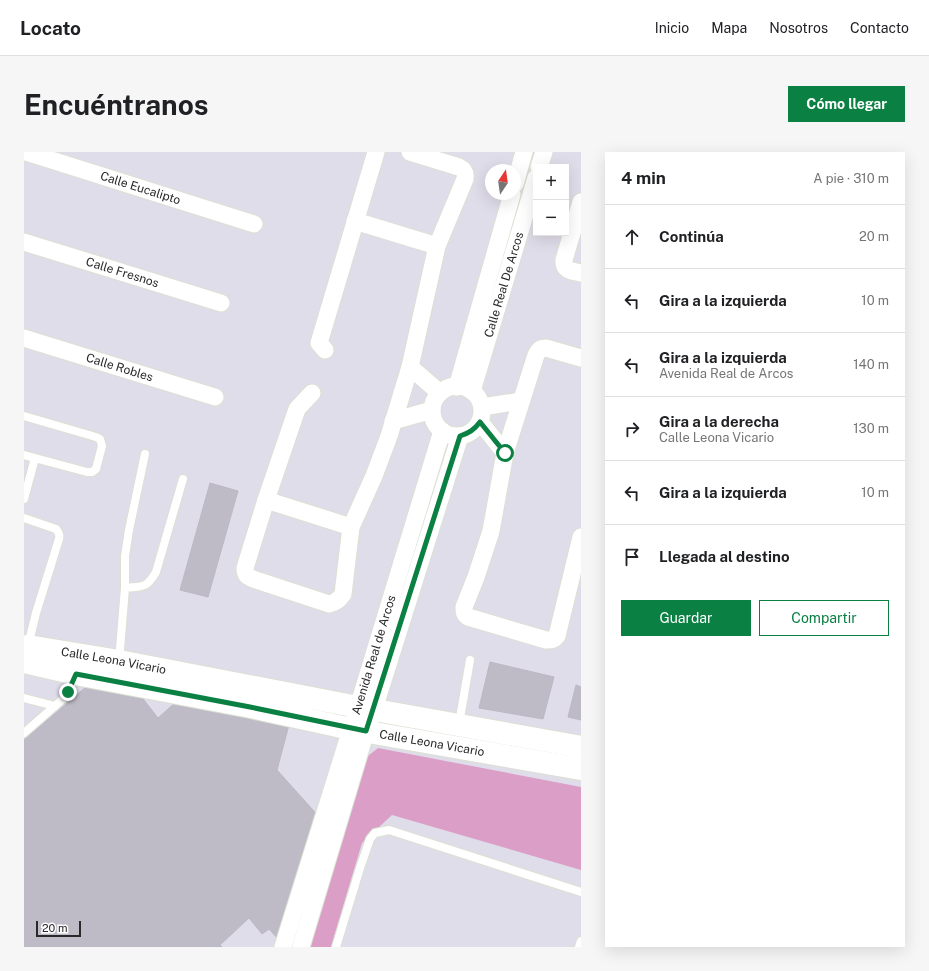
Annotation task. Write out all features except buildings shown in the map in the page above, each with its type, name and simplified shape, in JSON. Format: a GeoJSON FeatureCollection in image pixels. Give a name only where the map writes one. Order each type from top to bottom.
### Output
{"type":"FeatureCollection","features":[{"type":"Feature","properties":{"kind":"main road","name":"Calle Leona Vicario"},"geometry":{"type":"LineString","coordinates":[[25,654],[119,661],[581,747]]}},
{"type":"Feature","properties":{"kind":"main road","name":"Calle Leona Vicario"},"geometry":{"type":"LineString","coordinates":[[25,654],[76,674],[250,707],[358,730],[581,769]]}},
{"type":"Feature","properties":{"kind":"street","name":"Calle Eucalipto"},"geometry":{"type":"LineString","coordinates":[[26,152],[254,224]]}},
{"type":"Feature","properties":{"kind":"street"},"geometry":{"type":"LineString","coordinates":[[325,350],[319,343],[376,152]]}},
{"type":"Feature","properties":{"kind":"street"},"geometry":{"type":"LineString","coordinates":[[312,393],[297,409],[266,500],[245,568],[245,574],[252,579],[329,604],[340,599],[343,594],[351,528],[374,476],[389,436],[410,367],[437,246],[465,179],[466,173],[464,169],[459,166],[410,152]]}},
{"type":"Feature","properties":{"kind":"street"},"geometry":{"type":"LineString","coordinates":[[521,164],[524,152]]}},
{"type":"Feature","properties":{"kind":"street"},"geometry":{"type":"LineString","coordinates":[[540,164],[544,152]]}},
{"type":"Feature","properties":{"kind":"street","name":"Calle Real De Arcos"},"geometry":{"type":"LineString","coordinates":[[464,389],[533,187]]}},
{"type":"Feature","properties":{"kind":"street","name":"Calle Real De Arcos"},"geometry":{"type":"LineString","coordinates":[[464,389],[511,200]]}},
{"type":"Feature","properties":{"kind":"street"},"geometry":{"type":"LineString","coordinates":[[581,202],[563,265],[568,270],[581,273]]}},
{"type":"Feature","properties":{"kind":"street"},"geometry":{"type":"LineString","coordinates":[[355,222],[437,246]]}},
{"type":"Feature","properties":{"kind":"street","name":"Calle Fresnos"},"geometry":{"type":"LineString","coordinates":[[24,242],[221,303]]}},
{"type":"Feature","properties":{"kind":"street","name":"Calle Robles"},"geometry":{"type":"LineString","coordinates":[[24,338],[215,397]]}},
{"type":"Feature","properties":{"kind":"street"},"geometry":{"type":"LineString","coordinates":[[581,358],[546,348],[539,350],[536,355],[505,453],[491,531],[476,577],[464,607],[465,615],[468,618],[546,640],[554,639],[557,636],[581,537]]}},
{"type":"Feature","properties":{"kind":"street"},"geometry":{"type":"LineString","coordinates":[[410,367],[440,393]]}},
{"type":"Feature","properties":{"kind":"street"},"geometry":{"type":"LineString","coordinates":[[448,388],[464,389],[477,396],[480,401],[481,415],[475,429],[468,434],[460,436],[451,435],[442,431],[437,425],[433,418],[433,404],[440,393],[448,388]]}},
{"type":"Feature","properties":{"kind":"street"},"geometry":{"type":"LineString","coordinates":[[481,415],[521,401]]}},
{"type":"Feature","properties":{"kind":"street"},"geometry":{"type":"LineString","coordinates":[[393,421],[432,410]]}},
{"type":"Feature","properties":{"kind":"street"},"geometry":{"type":"LineString","coordinates":[[481,415],[505,453]]}},
{"type":"Feature","properties":{"kind":"street","name":"Avenida Real de Arcos"},"geometry":{"type":"LineString","coordinates":[[366,708],[442,431]]}},
{"type":"Feature","properties":{"kind":"street","name":"Avenida Real de Arcos"},"geometry":{"type":"LineString","coordinates":[[283,947],[460,436]]}},
{"type":"Feature","properties":{"kind":"street"},"geometry":{"type":"LineString","coordinates":[[266,500],[351,528]]}},
{"type":"Feature","properties":{"kind":"street","name":"Avenida Real de Arcos"},"geometry":{"type":"LineString","coordinates":[[301,947],[358,730]]}},
{"type":"Feature","properties":{"kind":"lane"},"geometry":{"type":"LineString","coordinates":[[24,416],[96,437],[100,439],[102,446],[96,469],[92,472],[87,472],[24,455]]}},
{"type":"Feature","properties":{"kind":"lane"},"geometry":{"type":"LineString","coordinates":[[119,661],[125,588],[125,556],[145,454]]}},
{"type":"Feature","properties":{"kind":"lane"},"geometry":{"type":"LineString","coordinates":[[24,499],[27,475],[35,458]]}},
{"type":"Feature","properties":{"kind":"lane"},"geometry":{"type":"LineString","coordinates":[[125,588],[144,586],[151,581],[156,572],[183,480]]}},
{"type":"Feature","properties":{"kind":"lane"},"geometry":{"type":"LineString","coordinates":[[24,518],[56,529],[60,536],[25,654]]}},
{"type":"Feature","properties":{"kind":"lane"},"geometry":{"type":"LineString","coordinates":[[458,725],[470,660]]}},
{"type":"Feature","properties":{"kind":"lane"},"geometry":{"type":"LineString","coordinates":[[24,733],[64,698],[76,674]]}},
{"type":"Feature","properties":{"kind":"lane"},"geometry":{"type":"LineString","coordinates":[[24,698],[56,706]]}},
{"type":"Feature","properties":{"kind":"lane"},"geometry":{"type":"LineString","coordinates":[[336,947],[370,839],[375,834],[380,832],[389,830],[581,892]]}},
{"type":"Feature","properties":{"kind":"lane"},"geometry":{"type":"LineString","coordinates":[[579,947],[581,941]]}},
{"type":"Feature","properties":{"kind":"shaded area"},"geometry":{"type":"Polygon","coordinates":[[[378,748],[581,787],[581,870],[392,815],[362,843],[331,947],[309,947],[363,760],[378,748]]]}},
{"type":"Feature","properties":{"kind":"route"},"geometry":{"type":"LineString","coordinates":[[68,692],[76,674],[366,731],[460,436],[468,434],[475,429],[480,422],[505,453]]}}]}
